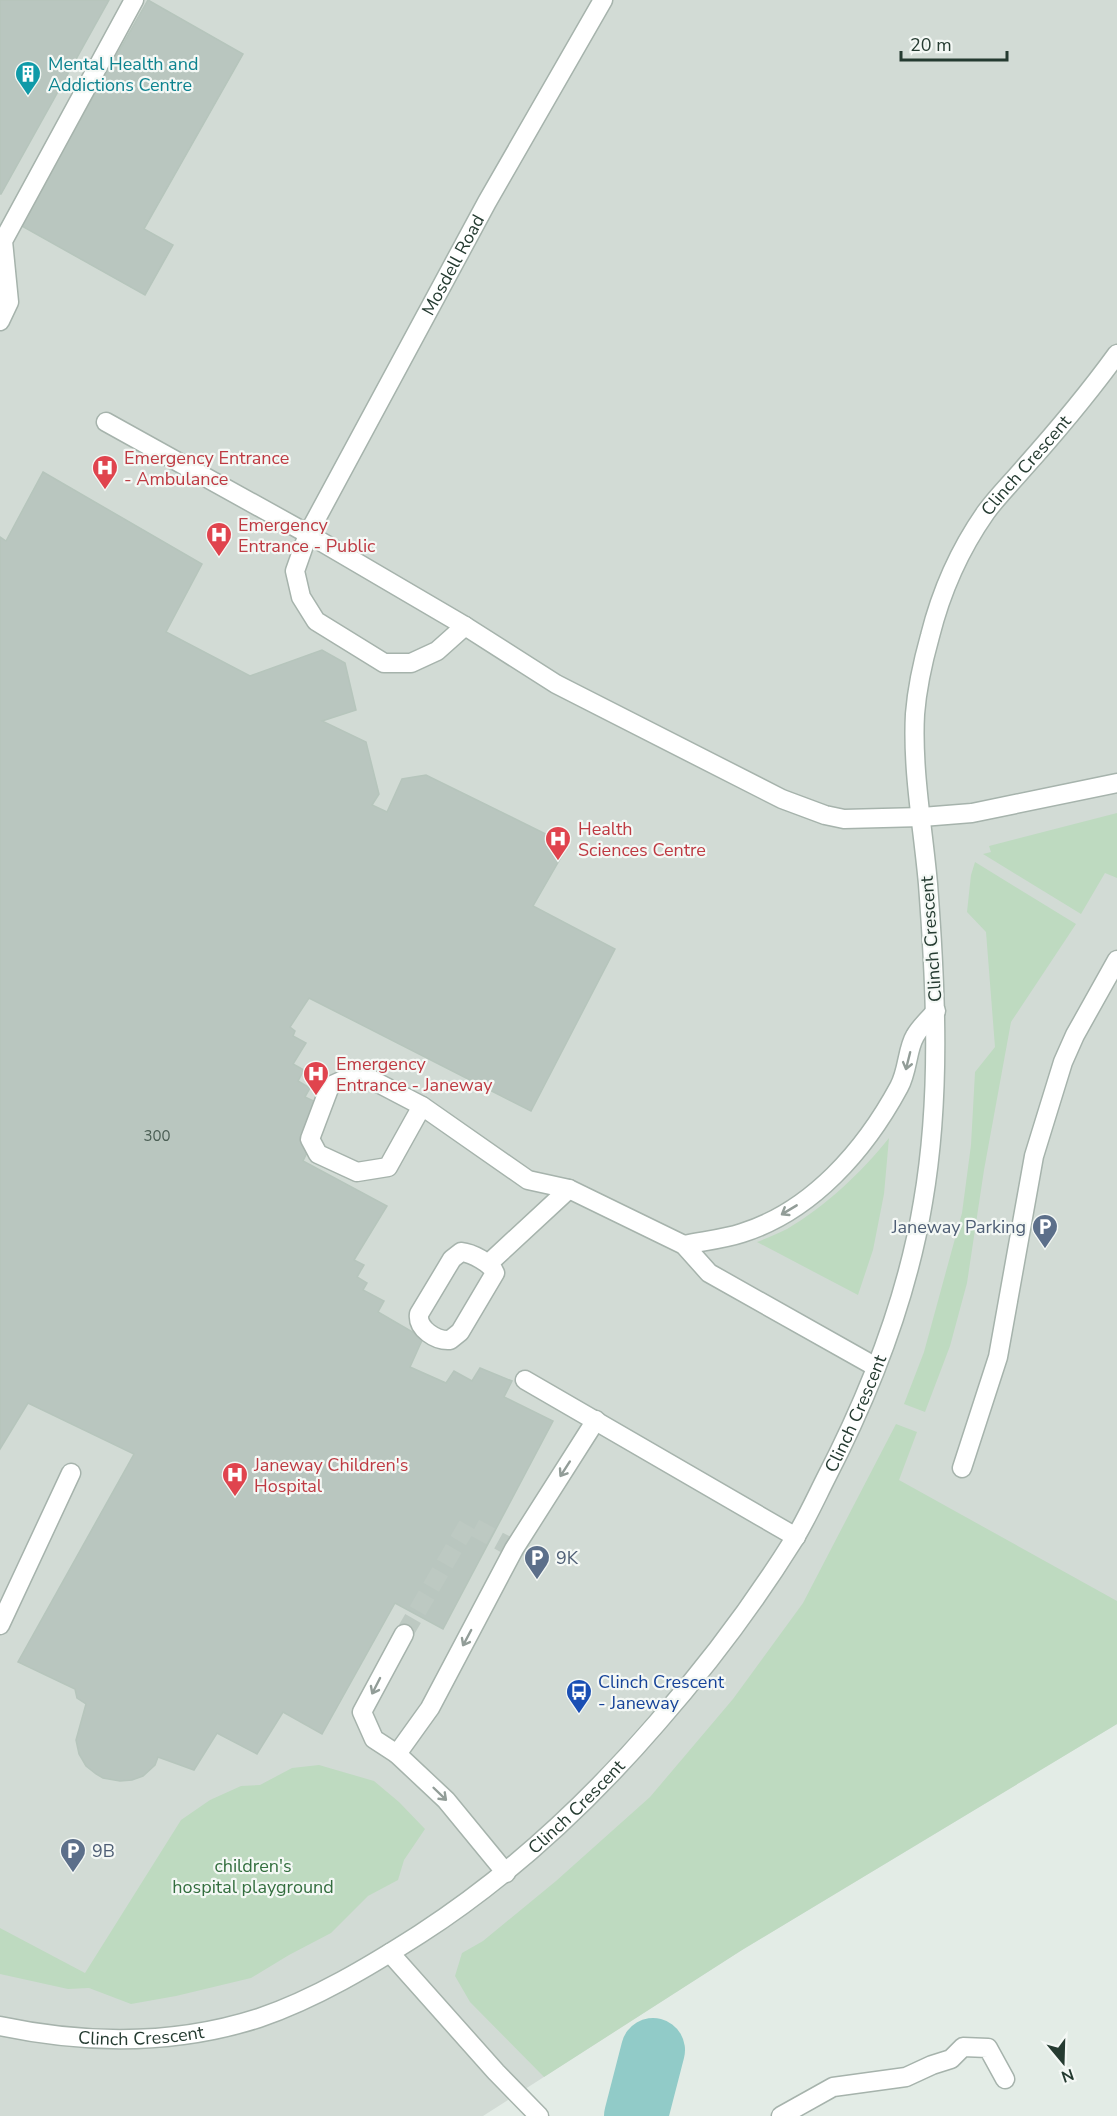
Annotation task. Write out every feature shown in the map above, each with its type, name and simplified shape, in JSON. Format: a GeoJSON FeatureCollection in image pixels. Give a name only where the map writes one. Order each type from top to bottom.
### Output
{"type":"FeatureCollection","features":[{"type":"Feature","properties":{"kind":"lane"},"geometry":{"type":"LineString","coordinates":[[0,321],[9,302],[3,241],[134,0]]}},
{"type":"Feature","properties":{"kind":"lane","name":"Mosdell Road"},"geometry":{"type":"LineString","coordinates":[[465,626],[437,651],[411,663],[384,663],[316,621],[302,597],[295,571],[308,534],[487,202],[603,0]]}},
{"type":"Feature","properties":{"kind":"lane","name":"Clinch Crescent"},"geometry":{"type":"LineString","coordinates":[[0,2026],[32,2032],[105,2039],[146,2039],[191,2034],[260,2018],[294,2004],[390,1953],[506,1873],[569,1817],[611,1775],[679,1698],[724,1641],[796,1537],[837,1458],[876,1367],[911,1258],[923,1201],[930,1143],[936,1011],[915,743],[915,717],[917,694],[932,627],[955,565],[989,507],[1111,374],[1117,354]]}},
{"type":"Feature","properties":{"kind":"lane"},"geometry":{"type":"LineString","coordinates":[[106,422],[308,534],[465,626],[556,684],[806,809],[844,819],[922,818],[972,813],[1117,783]]}},
{"type":"Feature","properties":{"kind":"lane"},"geometry":{"type":"LineString","coordinates":[[962,1468],[998,1357],[1034,1156],[1063,1062],[1075,1035],[1117,960]]}},
{"type":"Feature","properties":{"kind":"lane"},"geometry":{"type":"LineString","coordinates":[[684,1245],[742,1233],[791,1209],[818,1191],[873,1132],[904,1078],[914,1036],[936,1011]]}},
{"type":"Feature","properties":{"kind":"lane"},"geometry":{"type":"LineString","coordinates":[[422,1106],[388,1167],[357,1172],[318,1154],[310,1139],[330,1086],[358,1073],[422,1106],[528,1180],[568,1190],[684,1245],[709,1273],[876,1367]]}},
{"type":"Feature","properties":{"kind":"lane"},"geometry":{"type":"LineString","coordinates":[[488,1264],[568,1190]]}},
{"type":"Feature","properties":{"kind":"lane"},"geometry":{"type":"LineString","coordinates":[[467,1252],[488,1264],[495,1273],[456,1337],[444,1341],[424,1330],[418,1320],[418,1314],[455,1254],[467,1252]]}},
{"type":"Feature","properties":{"kind":"lane"},"geometry":{"type":"LineString","coordinates":[[525,1380],[796,1537]]}},
{"type":"Feature","properties":{"kind":"lane"},"geometry":{"type":"LineString","coordinates":[[397,1754],[430,1708],[514,1549],[596,1420]]}},
{"type":"Feature","properties":{"kind":"lane"},"geometry":{"type":"LineString","coordinates":[[0,1625],[71,1473]]}},
{"type":"Feature","properties":{"kind":"lane"},"geometry":{"type":"LineString","coordinates":[[404,1634],[362,1712],[374,1739],[397,1754],[446,1800],[506,1873]]}},
{"type":"Feature","properties":{"kind":"lane"},"geometry":{"type":"LineString","coordinates":[[390,1953],[496,2072],[539,2116]]}},
{"type":"Feature","properties":{"kind":"lane"},"geometry":{"type":"LineString","coordinates":[[781,2116],[833,2087],[906,2077],[951,2059],[963,2047],[988,2048],[1005,2079]]}},
{"type":"Feature","properties":{"kind":"shaded area","name":"Health Sciences Centre"},"geometry":{"type":"Polygon","coordinates":[[[0,0],[1117,0],[1117,1724],[742,1950],[483,2116],[0,2116],[0,0]]]}},
{"type":"Feature","properties":{"kind":"green space"},"geometry":{"type":"Polygon","coordinates":[[[1117,813],[1117,878],[1105,873],[1081,914],[983,854],[991,852],[989,846],[1117,813]]]}},
{"type":"Feature","properties":{"kind":"green space"},"geometry":{"type":"Polygon","coordinates":[[[975,862],[1076,924],[1011,1022],[984,1170],[967,1283],[950,1346],[925,1412],[904,1404],[924,1352],[962,1213],[971,1145],[975,1072],[995,1047],[986,932],[967,912],[971,875],[975,862]]]}},
{"type":"Feature","properties":{"kind":"green space"},"geometry":{"type":"Polygon","coordinates":[[[889,1138],[884,1194],[873,1250],[858,1295],[757,1242],[787,1229],[829,1199],[867,1164],[889,1138]]]}},
{"type":"Feature","properties":{"kind":"green space"},"geometry":{"type":"Polygon","coordinates":[[[896,1424],[917,1432],[899,1480],[1117,1601],[1117,1724],[742,1950],[544,2077],[470,2002],[455,1976],[462,1953],[483,1941],[556,1881],[650,1797],[733,1699],[803,1603],[896,1424]]]}},
{"type":"Feature","properties":{"kind":"green space","name":"children's hospital playground"},"geometry":{"type":"Polygon","coordinates":[[[319,1765],[374,1781],[399,1802],[425,1829],[404,1860],[398,1880],[368,1896],[331,1933],[251,1978],[131,2004],[89,1988],[68,1989],[0,1974],[0,1928],[85,1973],[181,1820],[210,1800],[241,1786],[260,1785],[292,1768],[319,1765]]]}},
{"type":"Feature","properties":{"kind":"building","name":"Mental Health and Addictions Centre"},"geometry":{"type":"Polygon","coordinates":[[[0,0],[109,0],[1,194],[0,194],[0,0]]]}},
{"type":"Feature","properties":{"kind":"building"},"geometry":{"type":"Polygon","coordinates":[[[148,0],[243,54],[144,229],[173,245],[145,295],[20,225],[148,0]]]}},
{"type":"Feature","properties":{"kind":"building","name":"Health Sciences Centre"},"geometry":{"type":"Polygon","coordinates":[[[43,472],[202,564],[166,632],[250,676],[322,650],[345,663],[356,710],[322,721],[366,742],[379,794],[372,805],[387,812],[402,779],[426,775],[568,845],[533,906],[615,949],[531,1111],[309,998],[290,1027],[295,1031],[293,1036],[306,1043],[293,1064],[304,1070],[298,1081],[310,1088],[305,1097],[328,1108],[303,1161],[387,1206],[354,1260],[364,1265],[357,1277],[367,1283],[363,1290],[384,1301],[378,1312],[423,1338],[410,1367],[446,1383],[454,1371],[472,1381],[480,1368],[512,1381],[504,1397],[553,1421],[443,1629],[395,1603],[322,1734],[283,1712],[257,1754],[217,1733],[194,1770],[158,1757],[155,1765],[143,1776],[120,1781],[103,1778],[96,1774],[86,1766],[79,1754],[76,1740],[86,1704],[77,1698],[75,1689],[18,1662],[134,1454],[28,1403],[0,1449],[0,537],[6,541],[43,472]]]}},
{"type":"Feature","properties":{"kind":"waterway"},"geometry":{"type":"LineString","coordinates":[[636,2116],[653,2050]]}},
{"type":"Feature","properties":{"kind":"tunnel"},"geometry":{"type":"LineString","coordinates":[[404,1634],[468,1524],[514,1549]]}},
{"type":"Feature","properties":{"kind":"place","name":"Mental Health and Addictions Centre"},"geometry":{"type":"Point","coordinates":[28,97]}},
{"type":"Feature","properties":{"kind":"place","name":"Emergency Entrance - Ambulance"},"geometry":{"type":"Point","coordinates":[105,491]}},
{"type":"Feature","properties":{"kind":"place","name":"Emergency Entrance - Public"},"geometry":{"type":"Point","coordinates":[219,558]}},
{"type":"Feature","properties":{"kind":"place","name":"Health Sciences Centre"},"geometry":{"type":"Point","coordinates":[558,862]}},
{"type":"Feature","properties":{"kind":"place","name":"Emergency Entrance - Janeway"},"geometry":{"type":"Point","coordinates":[316,1097]}},
{"type":"Feature","properties":{"kind":"place","name":"Janeway Parking"},"geometry":{"type":"Point","coordinates":[1045,1250]}},
{"type":"Feature","properties":{"kind":"place","name":"Janeway Children's Hospital"},"geometry":{"type":"Point","coordinates":[235,1498]}},
{"type":"Feature","properties":{"kind":"place","name":"9K"},"geometry":{"type":"Point","coordinates":[537,1581]}},
{"type":"Feature","properties":{"kind":"place","name":"Clinch Crescent - Janeway"},"geometry":{"type":"Point","coordinates":[579,1715]}},
{"type":"Feature","properties":{"kind":"place","name":"9B"},"geometry":{"type":"Point","coordinates":[73,1874]}}]}
